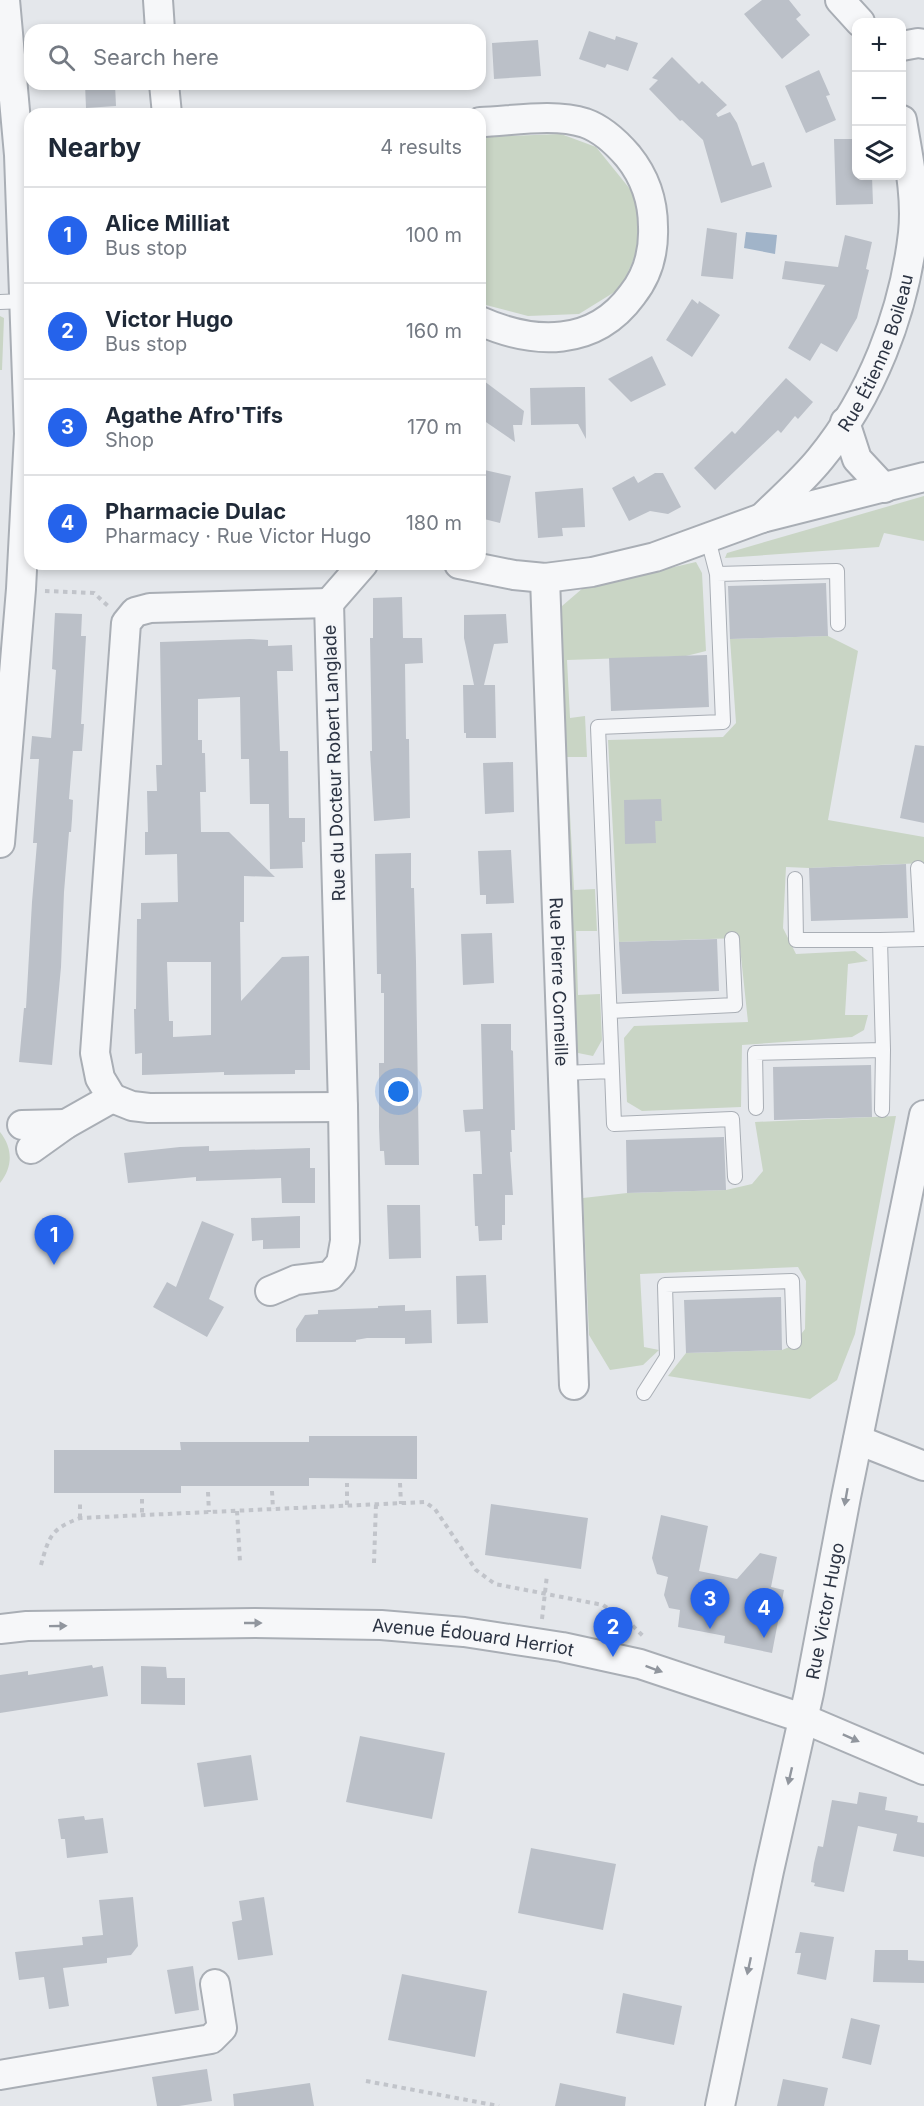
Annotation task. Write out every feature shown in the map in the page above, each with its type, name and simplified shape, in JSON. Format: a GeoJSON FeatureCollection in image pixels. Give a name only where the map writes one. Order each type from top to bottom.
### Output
{"type":"FeatureCollection","features":[{"type":"Feature","properties":{"kind":"street"},"geometry":{"type":"LineString","coordinates":[[4,0],[16,156],[13,301],[24,399]]}},
{"type":"Feature","properties":{"kind":"street"},"geometry":{"type":"LineString","coordinates":[[158,0],[160,24]]}},
{"type":"Feature","properties":{"kind":"street"},"geometry":{"type":"LineString","coordinates":[[840,0],[856,18]]}},
{"type":"Feature","properties":{"kind":"street"},"geometry":{"type":"LineString","coordinates":[[906,45],[924,44]]}},
{"type":"Feature","properties":{"kind":"street"},"geometry":{"type":"LineString","coordinates":[[165,90],[166,108]]}},
{"type":"Feature","properties":{"kind":"street"},"geometry":{"type":"LineString","coordinates":[[486,122],[564,118],[586,123],[604,132],[636,166],[646,187],[651,202],[654,244],[642,283],[615,315],[600,326],[579,333],[538,338],[519,335],[486,323]]}},
{"type":"Feature","properties":{"kind":"street","name":"Rue Étienne Boileau"},"geometry":{"type":"LineString","coordinates":[[762,518],[820,460],[869,382],[897,316],[913,232],[912,181],[903,126]]}},
{"type":"Feature","properties":{"kind":"street"},"geometry":{"type":"LineString","coordinates":[[845,422],[857,459],[884,488]]}},
{"type":"Feature","properties":{"kind":"street","name":"Rue Étienne Boileau"},"geometry":{"type":"LineString","coordinates":[[486,569],[545,578],[592,572],[655,557],[762,518],[924,477]]}},
{"type":"Feature","properties":{"kind":"street"},"geometry":{"type":"LineString","coordinates":[[0,843],[3,775],[21,589],[24,523]]}},
{"type":"Feature","properties":{"kind":"street"},"geometry":{"type":"LineString","coordinates":[[329,603],[358,570]]}},
{"type":"Feature","properties":{"kind":"street","name":"Rue Pierre Corneille"},"geometry":{"type":"LineString","coordinates":[[545,578],[574,1385]]}},
{"type":"Feature","properties":{"kind":"street","name":"Rue du Docteur Robert Langlade"},"geometry":{"type":"LineString","coordinates":[[126,623],[135,612],[150,608],[329,603],[344,1107],[345,1241],[341,1263],[330,1276],[296,1280],[270,1291]]}},
{"type":"Feature","properties":{"kind":"street"},"geometry":{"type":"LineString","coordinates":[[126,623],[95,1053],[100,1078],[112,1098],[132,1106],[149,1108],[344,1107]]}},
{"type":"Feature","properties":{"kind":"street"},"geometry":{"type":"LineString","coordinates":[[27,1137],[66,1124],[112,1098]]}},
{"type":"Feature","properties":{"kind":"street","name":"Rue Victor Hugo"},"geometry":{"type":"LineString","coordinates":[[720,2106],[809,1693],[924,1115]]}},
{"type":"Feature","properties":{"kind":"street"},"geometry":{"type":"LineString","coordinates":[[858,1440],[924,1466]]}},
{"type":"Feature","properties":{"kind":"street","name":"Avenue Édouard Herriot"},"geometry":{"type":"LineString","coordinates":[[0,1629],[27,1626],[255,1623],[381,1625],[464,1632],[613,1658],[657,1670],[802,1718],[924,1770]]}},
{"type":"Feature","properties":{"kind":"street"},"geometry":{"type":"LineString","coordinates":[[0,2074],[211,2039],[222,2028],[215,1984]]}},
{"type":"Feature","properties":{"kind":"lane"},"geometry":{"type":"LineString","coordinates":[[708,539],[717,574],[723,722],[598,727],[614,1124],[732,1119],[735,1177]]}},
{"type":"Feature","properties":{"kind":"lane"},"geometry":{"type":"LineString","coordinates":[[717,574],[837,571],[838,624]]}},
{"type":"Feature","properties":{"kind":"lane"},"geometry":{"type":"LineString","coordinates":[[795,879],[796,940],[923,939],[918,868]]}},
{"type":"Feature","properties":{"kind":"lane"},"geometry":{"type":"LineString","coordinates":[[610,1011],[735,1005],[732,939]]}},
{"type":"Feature","properties":{"kind":"lane"},"geometry":{"type":"LineString","coordinates":[[880,940],[882,1110]]}},
{"type":"Feature","properties":{"kind":"lane"},"geometry":{"type":"LineString","coordinates":[[756,1108],[755,1053],[883,1050]]}},
{"type":"Feature","properties":{"kind":"lane"},"geometry":{"type":"LineString","coordinates":[[563,1073],[612,1071]]}},
{"type":"Feature","properties":{"kind":"lane"},"geometry":{"type":"LineString","coordinates":[[644,1393],[667,1358],[665,1285],[792,1281],[794,1342]]}},
{"type":"Feature","properties":{"kind":"path"},"geometry":{"type":"LineString","coordinates":[[21,589],[94,593],[126,623]]}},
{"type":"Feature","properties":{"kind":"path"},"geometry":{"type":"LineString","coordinates":[[400,1483],[400,1503]]}},
{"type":"Feature","properties":{"kind":"path"},"geometry":{"type":"LineString","coordinates":[[347,1484],[347,1505]]}},
{"type":"Feature","properties":{"kind":"path"},"geometry":{"type":"LineString","coordinates":[[272,1491],[273,1509]]}},
{"type":"Feature","properties":{"kind":"path"},"geometry":{"type":"LineString","coordinates":[[208,1492],[209,1512]]}},
{"type":"Feature","properties":{"kind":"path"},"geometry":{"type":"LineString","coordinates":[[142,1499],[142,1515]]}},
{"type":"Feature","properties":{"kind":"path"},"geometry":{"type":"LineString","coordinates":[[80,1501],[80,1518]]}},
{"type":"Feature","properties":{"kind":"path"},"geometry":{"type":"LineString","coordinates":[[41,1564],[48,1539],[64,1524],[80,1518],[425,1502],[435,1509],[476,1570],[495,1584],[603,1605],[631,1624],[651,1644],[657,1670]]}},
{"type":"Feature","properties":{"kind":"path"},"geometry":{"type":"LineString","coordinates":[[374,1563],[376,1504]]}},
{"type":"Feature","properties":{"kind":"path"},"geometry":{"type":"LineString","coordinates":[[237,1511],[240,1562]]}},
{"type":"Feature","properties":{"kind":"path"},"geometry":{"type":"LineString","coordinates":[[539,1644],[548,1575]]}},
{"type":"Feature","properties":{"kind":"path"},"geometry":{"type":"LineString","coordinates":[[366,2081],[499,2106]]}},
{"type":"Feature","properties":{"kind":"green space"},"geometry":{"type":"Polygon","coordinates":[[[561,134],[596,147],[634,194],[642,240],[621,288],[579,314],[528,316],[486,305],[486,137],[561,134]]]}},
{"type":"Feature","properties":{"kind":"green space"},"geometry":{"type":"Polygon","coordinates":[[[0,316],[4,318],[2,370],[0,370],[0,316]]]}},
{"type":"Feature","properties":{"kind":"green space"},"geometry":{"type":"Polygon","coordinates":[[[924,496],[924,541],[884,533],[879,547],[725,558],[727,553],[924,496]]]}},
{"type":"Feature","properties":{"kind":"green space"},"geometry":{"type":"Polygon","coordinates":[[[696,562],[702,573],[706,651],[686,656],[567,660],[570,718],[585,716],[587,757],[567,757],[574,890],[595,889],[597,931],[576,931],[578,995],[600,994],[602,1040],[593,1056],[573,1052],[558,630],[562,606],[583,588],[696,562]]]}},
{"type":"Feature","properties":{"kind":"green space"},"geometry":{"type":"Polygon","coordinates":[[[828,636],[858,651],[828,820],[924,837],[924,863],[786,867],[783,928],[796,954],[855,951],[868,961],[848,964],[845,1015],[868,1015],[864,1030],[852,1037],[742,1045],[741,1107],[642,1111],[627,1102],[624,1038],[634,1026],[748,1022],[739,938],[619,942],[608,740],[723,737],[736,723],[730,639],[828,636]]]}},
{"type":"Feature","properties":{"kind":"green space"},"geometry":{"type":"Polygon","coordinates":[[[896,1116],[855,1334],[837,1380],[810,1399],[668,1376],[686,1353],[782,1350],[792,1346],[805,1329],[806,1281],[798,1267],[640,1274],[644,1347],[659,1350],[643,1365],[610,1370],[589,1335],[583,1198],[627,1193],[726,1190],[752,1184],[763,1171],[755,1122],[896,1116]]]}},
{"type":"Feature","properties":{"kind":"green space"},"geometry":{"type":"Polygon","coordinates":[[[0,1132],[7,1144],[10,1158],[7,1171],[0,1183],[0,1132]]]}},
{"type":"Feature","properties":{"kind":"water"},"geometry":{"type":"Polygon","coordinates":[[[746,232],[777,235],[775,254],[744,248],[746,232]]]}},
{"type":"Feature","properties":{"kind":"building"},"geometry":{"type":"Polygon","coordinates":[[[762,0],[789,0],[801,15],[796,19],[810,35],[782,59],[744,14],[762,0]]]}},
{"type":"Feature","properties":{"kind":"building"},"geometry":{"type":"Polygon","coordinates":[[[589,31],[615,40],[616,36],[638,43],[628,71],[607,64],[605,68],[579,59],[589,31]]]}},
{"type":"Feature","properties":{"kind":"building"},"geometry":{"type":"Polygon","coordinates":[[[538,40],[541,76],[494,79],[492,43],[538,40]]]}},
{"type":"Feature","properties":{"kind":"building"},"geometry":{"type":"Polygon","coordinates":[[[672,57],[699,84],[702,81],[727,105],[716,114],[718,117],[730,112],[737,123],[752,166],[764,162],[772,187],[721,203],[703,140],[682,120],[680,121],[649,89],[658,80],[652,78],[672,57]]]}},
{"type":"Feature","properties":{"kind":"building"},"geometry":{"type":"Polygon","coordinates":[[[819,70],[830,95],[826,96],[836,120],[806,133],[785,86],[819,70]]]}},
{"type":"Feature","properties":{"kind":"building"},"geometry":{"type":"Polygon","coordinates":[[[85,90],[115,90],[116,106],[86,108],[85,90]]]}},
{"type":"Feature","properties":{"kind":"building"},"geometry":{"type":"Polygon","coordinates":[[[834,139],[852,139],[852,180],[872,180],[873,204],[836,205],[834,139]]]}},
{"type":"Feature","properties":{"kind":"building"},"geometry":{"type":"Polygon","coordinates":[[[707,228],[737,233],[733,279],[701,276],[707,228]]]}},
{"type":"Feature","properties":{"kind":"building"},"geometry":{"type":"Polygon","coordinates":[[[845,235],[872,242],[866,269],[869,270],[857,318],[837,352],[821,343],[810,361],[788,348],[825,285],[782,279],[785,261],[838,267],[845,235]]]}},
{"type":"Feature","properties":{"kind":"building"},"geometry":{"type":"Polygon","coordinates":[[[692,299],[720,315],[692,357],[666,340],[692,299]]]}},
{"type":"Feature","properties":{"kind":"building"},"geometry":{"type":"Polygon","coordinates":[[[652,356],[666,385],[631,402],[608,379],[652,356]]]}},
{"type":"Feature","properties":{"kind":"building"},"geometry":{"type":"Polygon","coordinates":[[[786,378],[813,402],[798,419],[795,416],[781,433],[778,430],[715,490],[694,468],[732,431],[735,434],[786,378]]]}},
{"type":"Feature","properties":{"kind":"building"},"geometry":{"type":"Polygon","coordinates":[[[486,382],[524,411],[522,425],[513,425],[515,442],[486,422],[486,382]]]}},
{"type":"Feature","properties":{"kind":"building"},"geometry":{"type":"Polygon","coordinates":[[[585,387],[586,439],[578,424],[531,425],[530,388],[585,387]]]}},
{"type":"Feature","properties":{"kind":"building"},"geometry":{"type":"Polygon","coordinates":[[[486,470],[511,476],[500,523],[486,520],[486,470]]]}},
{"type":"Feature","properties":{"kind":"building"},"geometry":{"type":"Polygon","coordinates":[[[655,473],[663,473],[681,507],[668,514],[650,511],[629,521],[612,488],[634,476],[638,483],[655,473]]]}},
{"type":"Feature","properties":{"kind":"building"},"geometry":{"type":"Polygon","coordinates":[[[583,488],[585,527],[562,528],[563,536],[538,538],[535,492],[583,488]]]}},
{"type":"Feature","properties":{"kind":"building"},"geometry":{"type":"Polygon","coordinates":[[[826,583],[828,636],[730,639],[728,586],[826,583]]]}},
{"type":"Feature","properties":{"kind":"building"},"geometry":{"type":"Polygon","coordinates":[[[402,597],[403,638],[422,638],[423,663],[405,664],[410,818],[374,821],[370,751],[372,751],[370,638],[373,638],[373,598],[402,597]]]}},
{"type":"Feature","properties":{"kind":"building"},"geometry":{"type":"Polygon","coordinates":[[[55,613],[82,614],[81,636],[86,636],[81,724],[84,724],[82,751],[73,751],[69,799],[73,800],[72,819],[64,892],[61,967],[52,1065],[19,1062],[24,1008],[26,1008],[37,843],[33,843],[39,759],[30,759],[32,736],[51,738],[56,670],[52,669],[55,613]]]}},
{"type":"Feature","properties":{"kind":"building"},"geometry":{"type":"Polygon","coordinates":[[[506,614],[508,643],[494,644],[484,685],[495,685],[496,738],[466,738],[463,685],[474,685],[464,638],[464,615],[506,614]]]}},
{"type":"Feature","properties":{"kind":"building"},"geometry":{"type":"Polygon","coordinates":[[[250,639],[268,640],[268,646],[292,645],[293,671],[277,671],[280,751],[288,751],[289,818],[305,818],[305,842],[302,842],[303,868],[270,869],[269,804],[250,804],[249,759],[241,759],[240,697],[198,699],[198,740],[202,740],[202,753],[205,753],[206,792],[200,792],[201,832],[229,832],[275,877],[244,876],[244,922],[240,922],[241,1001],[282,957],[309,956],[310,1070],[295,1070],[295,1074],[224,1075],[224,1072],[142,1075],[142,1053],[135,1054],[137,919],[141,919],[141,903],[178,902],[177,854],[145,855],[145,832],[148,832],[147,791],[157,791],[156,765],[162,765],[160,642],[250,639]],[[167,962],[169,1021],[173,1021],[173,1037],[211,1035],[211,962],[167,962]]]}},
{"type":"Feature","properties":{"kind":"building"},"geometry":{"type":"Polygon","coordinates":[[[707,655],[709,707],[611,711],[609,658],[707,655]]]}},
{"type":"Feature","properties":{"kind":"building"},"geometry":{"type":"Polygon","coordinates":[[[915,745],[924,746],[924,823],[900,818],[915,745]]]}},
{"type":"Feature","properties":{"kind":"building"},"geometry":{"type":"Polygon","coordinates":[[[513,762],[514,812],[485,814],[483,763],[513,762]]]}},
{"type":"Feature","properties":{"kind":"building"},"geometry":{"type":"Polygon","coordinates":[[[661,799],[662,821],[655,821],[656,843],[625,844],[624,800],[661,799]]]}},
{"type":"Feature","properties":{"kind":"building"},"geometry":{"type":"Polygon","coordinates":[[[511,850],[514,903],[486,904],[486,895],[480,895],[478,851],[511,850]]]}},
{"type":"Feature","properties":{"kind":"building"},"geometry":{"type":"Polygon","coordinates":[[[411,853],[416,962],[419,1165],[385,1165],[384,1151],[380,1151],[379,1127],[379,1063],[384,1063],[384,993],[381,993],[381,974],[377,974],[375,854],[411,853]]]}},
{"type":"Feature","properties":{"kind":"building"},"geometry":{"type":"Polygon","coordinates":[[[906,864],[908,918],[811,921],[809,868],[906,864]]]}},
{"type":"Feature","properties":{"kind":"building"},"geometry":{"type":"Polygon","coordinates":[[[492,933],[494,983],[463,985],[461,934],[492,933]]]}},
{"type":"Feature","properties":{"kind":"building"},"geometry":{"type":"Polygon","coordinates":[[[717,939],[719,991],[622,994],[619,942],[717,939]]]}},
{"type":"Feature","properties":{"kind":"building"},"geometry":{"type":"Polygon","coordinates":[[[481,1024],[511,1024],[515,1130],[511,1130],[512,1152],[510,1152],[513,1195],[505,1195],[505,1225],[502,1225],[502,1240],[479,1241],[478,1226],[475,1226],[473,1174],[482,1174],[480,1131],[465,1132],[463,1110],[483,1109],[481,1024]]]}},
{"type":"Feature","properties":{"kind":"building"},"geometry":{"type":"Polygon","coordinates":[[[871,1065],[872,1117],[774,1120],[773,1067],[871,1065]]]}},
{"type":"Feature","properties":{"kind":"building"},"geometry":{"type":"Polygon","coordinates":[[[724,1137],[726,1190],[627,1193],[626,1140],[724,1137]]]}},
{"type":"Feature","properties":{"kind":"building"},"geometry":{"type":"Polygon","coordinates":[[[209,1146],[209,1151],[310,1148],[310,1168],[315,1168],[315,1203],[282,1203],[281,1178],[196,1181],[196,1177],[128,1183],[124,1153],[209,1146]]]}},
{"type":"Feature","properties":{"kind":"building"},"geometry":{"type":"Polygon","coordinates":[[[387,1205],[420,1205],[421,1258],[389,1259],[387,1205]]]}},
{"type":"Feature","properties":{"kind":"building"},"geometry":{"type":"Polygon","coordinates":[[[300,1216],[300,1248],[263,1249],[263,1240],[252,1241],[251,1218],[300,1216]]]}},
{"type":"Feature","properties":{"kind":"building"},"geometry":{"type":"Polygon","coordinates":[[[202,1221],[234,1234],[209,1299],[224,1307],[207,1337],[153,1307],[167,1282],[176,1287],[202,1221]]]}},
{"type":"Feature","properties":{"kind":"building"},"geometry":{"type":"Polygon","coordinates":[[[486,1275],[488,1323],[457,1324],[456,1276],[486,1275]]]}},
{"type":"Feature","properties":{"kind":"building"},"geometry":{"type":"Polygon","coordinates":[[[781,1297],[782,1350],[686,1353],[684,1300],[781,1297]]]}},
{"type":"Feature","properties":{"kind":"building"},"geometry":{"type":"Polygon","coordinates":[[[405,1305],[405,1311],[431,1310],[432,1343],[405,1344],[405,1338],[367,1338],[356,1340],[356,1342],[296,1342],[296,1329],[305,1315],[318,1314],[318,1310],[405,1305]]]}},
{"type":"Feature","properties":{"kind":"building"},"geometry":{"type":"Polygon","coordinates":[[[309,1436],[417,1436],[417,1479],[309,1478],[309,1486],[181,1486],[181,1493],[54,1493],[54,1450],[181,1450],[180,1442],[309,1442],[309,1436]]]}},
{"type":"Feature","properties":{"kind":"building"},"geometry":{"type":"Polygon","coordinates":[[[491,1504],[588,1518],[581,1569],[485,1555],[491,1504]]]}},
{"type":"Feature","properties":{"kind":"building"},"geometry":{"type":"Polygon","coordinates":[[[661,1515],[708,1526],[699,1571],[737,1579],[760,1553],[777,1557],[771,1587],[784,1590],[772,1653],[724,1643],[725,1636],[678,1627],[680,1610],[669,1608],[664,1595],[668,1577],[657,1574],[652,1558],[661,1515]]]}},
{"type":"Feature","properties":{"kind":"building"},"geometry":{"type":"Polygon","coordinates":[[[92,1665],[93,1668],[103,1666],[108,1696],[0,1713],[0,1675],[28,1671],[28,1675],[92,1665]]]}},
{"type":"Feature","properties":{"kind":"building"},"geometry":{"type":"Polygon","coordinates":[[[141,1666],[166,1667],[167,1678],[185,1678],[185,1705],[141,1704],[141,1666]]]}},
{"type":"Feature","properties":{"kind":"building"},"geometry":{"type":"Polygon","coordinates":[[[360,1736],[445,1753],[432,1819],[346,1802],[360,1736]]]}},
{"type":"Feature","properties":{"kind":"building"},"geometry":{"type":"Polygon","coordinates":[[[251,1755],[258,1800],[204,1807],[197,1763],[251,1755]]]}},
{"type":"Feature","properties":{"kind":"building"},"geometry":{"type":"Polygon","coordinates":[[[859,1792],[887,1797],[885,1810],[918,1816],[917,1822],[924,1823],[924,1857],[893,1851],[897,1834],[858,1826],[844,1892],[814,1886],[815,1883],[811,1882],[814,1863],[818,1846],[823,1847],[832,1800],[857,1804],[859,1792]]]}},
{"type":"Feature","properties":{"kind":"building"},"geometry":{"type":"Polygon","coordinates":[[[84,1816],[85,1820],[103,1818],[108,1853],[67,1858],[65,1839],[61,1839],[58,1819],[84,1816]]]}},
{"type":"Feature","properties":{"kind":"building"},"geometry":{"type":"Polygon","coordinates":[[[531,1848],[616,1864],[603,1930],[518,1913],[531,1848]]]}},
{"type":"Feature","properties":{"kind":"building"},"geometry":{"type":"Polygon","coordinates":[[[133,1897],[138,1946],[131,1955],[107,1958],[107,1963],[63,1968],[69,2006],[49,2009],[44,1977],[19,1980],[15,1952],[83,1945],[82,1937],[103,1935],[99,1900],[133,1897]]]}},
{"type":"Feature","properties":{"kind":"building"},"geometry":{"type":"Polygon","coordinates":[[[264,1897],[273,1955],[238,1960],[232,1922],[242,1920],[239,1901],[264,1897]]]}},
{"type":"Feature","properties":{"kind":"building"},"geometry":{"type":"Polygon","coordinates":[[[800,1932],[834,1937],[826,1980],[797,1974],[801,1953],[795,1953],[800,1932]]]}},
{"type":"Feature","properties":{"kind":"building"},"geometry":{"type":"Polygon","coordinates":[[[875,1950],[908,1950],[908,1960],[924,1961],[924,1983],[873,1982],[875,1950]]]}},
{"type":"Feature","properties":{"kind":"building"},"geometry":{"type":"Polygon","coordinates":[[[193,1966],[199,2010],[175,2014],[167,1970],[193,1966]]]}},
{"type":"Feature","properties":{"kind":"building"},"geometry":{"type":"Polygon","coordinates":[[[402,1974],[487,1991],[475,2057],[388,2040],[402,1974]]]}},
{"type":"Feature","properties":{"kind":"building"},"geometry":{"type":"Polygon","coordinates":[[[623,1993],[682,2006],[674,2045],[616,2033],[623,1993]]]}},
{"type":"Feature","properties":{"kind":"building"},"geometry":{"type":"Polygon","coordinates":[[[851,2018],[880,2025],[871,2065],[842,2058],[851,2018]]]}},
{"type":"Feature","properties":{"kind":"building"},"geometry":{"type":"Polygon","coordinates":[[[207,2069],[212,2101],[179,2106],[157,2106],[152,2077],[207,2069]]]}},
{"type":"Feature","properties":{"kind":"building"},"geometry":{"type":"Polygon","coordinates":[[[783,2079],[828,2088],[824,2106],[777,2106],[783,2079]]]}},
{"type":"Feature","properties":{"kind":"building"},"geometry":{"type":"Polygon","coordinates":[[[310,2083],[314,2106],[234,2106],[233,2094],[310,2083]]]}},
{"type":"Feature","properties":{"kind":"building"},"geometry":{"type":"Polygon","coordinates":[[[560,2083],[626,2097],[625,2106],[555,2106],[560,2083]]]}},
{"type":"Feature","properties":{"kind":"place","name":"Alice Milliat"},"geometry":{"type":"Point","coordinates":[54,1265]}},
{"type":"Feature","properties":{"kind":"place","name":"Agathe Afro'Tifs"},"geometry":{"type":"Point","coordinates":[710,1629]}},
{"type":"Feature","properties":{"kind":"place","name":"Pharmacie Dulac"},"geometry":{"type":"Point","coordinates":[764,1638]}},
{"type":"Feature","properties":{"kind":"place","name":"Victor Hugo"},"geometry":{"type":"Point","coordinates":[613,1657]}}]}
